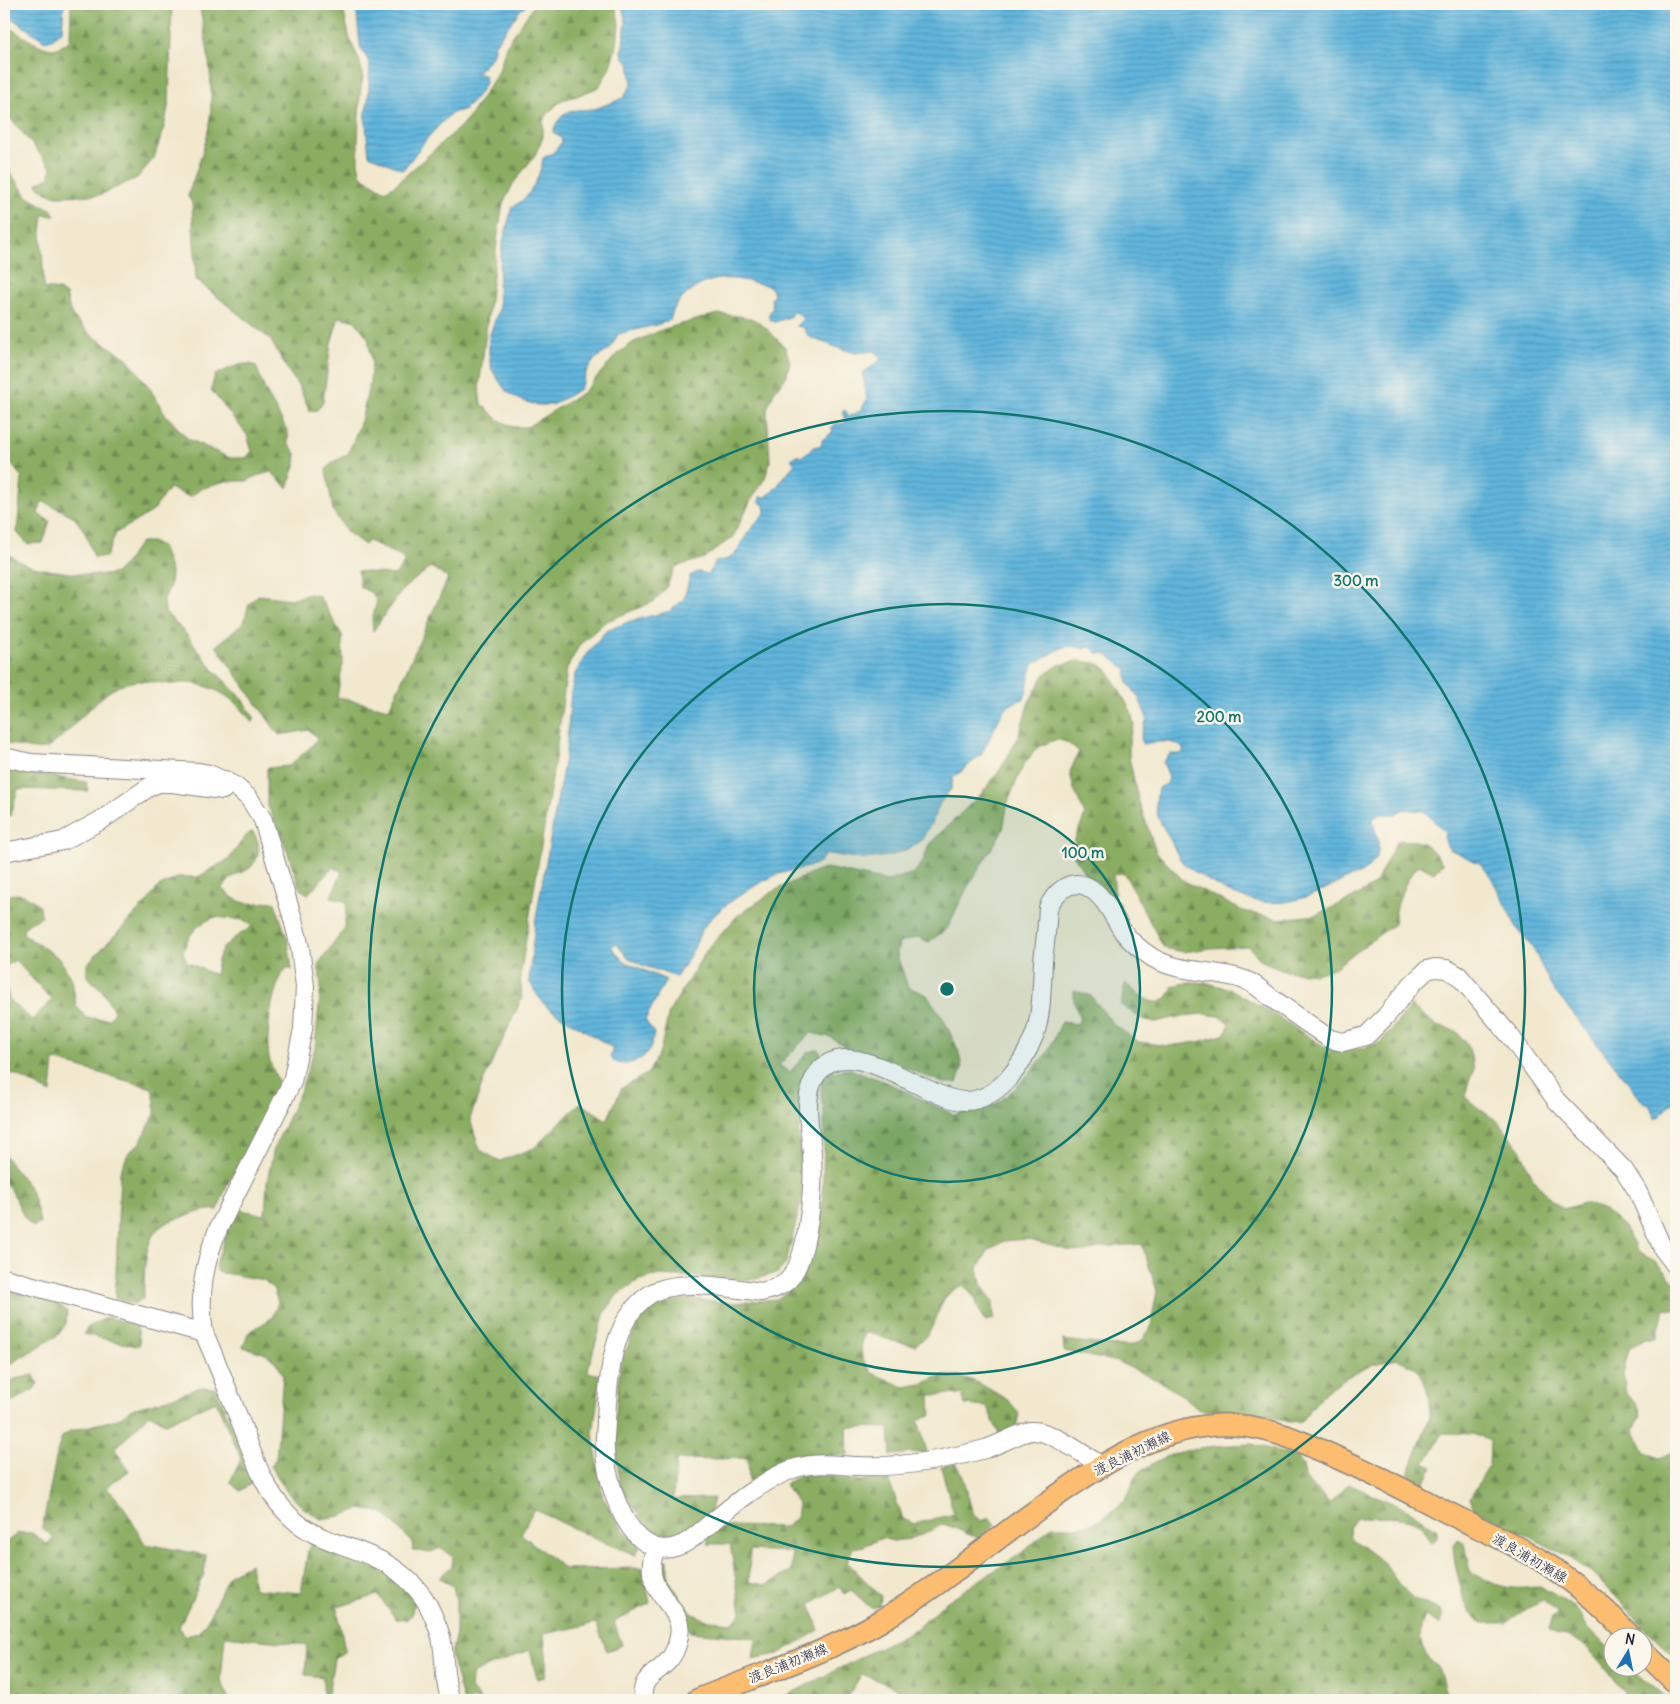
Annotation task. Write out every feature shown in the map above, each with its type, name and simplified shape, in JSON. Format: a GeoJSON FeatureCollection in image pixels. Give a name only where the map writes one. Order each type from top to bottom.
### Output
{"type":"FeatureCollection","features":[{"type":"Feature","properties":{"kind":"main road","name":"渡良浦初瀬線"},"geometry":{"type":"LineString","coordinates":[[697,1700],[844,1642],[910,1603],[1060,1494],[1102,1466],[1150,1441],[1175,1432],[1196,1427],[1219,1425],[1244,1426],[1273,1431],[1388,1481],[1555,1569],[1621,1626]]}},
{"type":"Feature","properties":{"kind":"main road"},"geometry":{"type":"LineString","coordinates":[[1652,1659],[1676,1682]]}},
{"type":"Feature","properties":{"kind":"street"},"geometry":{"type":"LineString","coordinates":[[4,758],[30,763],[199,772],[225,780],[235,786],[249,798],[264,820],[300,948],[305,986],[303,1029],[292,1082],[219,1227],[209,1252],[201,1294],[201,1316],[204,1333],[265,1484],[298,1525],[320,1537],[374,1557],[393,1567],[407,1580],[427,1604],[441,1637],[444,1677],[451,1700]]}},
{"type":"Feature","properties":{"kind":"street"},"geometry":{"type":"LineString","coordinates":[[4,852],[63,841],[103,818],[149,787],[159,783],[223,790],[225,780]]}},
{"type":"Feature","properties":{"kind":"street"},"geometry":{"type":"LineString","coordinates":[[1102,1466],[1044,1433],[1031,1431],[987,1448],[956,1456],[896,1465],[858,1466],[821,1463],[807,1465],[772,1478],[680,1546],[656,1548],[637,1537],[625,1519],[615,1499],[608,1476],[605,1449],[611,1365],[617,1341],[628,1317],[635,1308],[650,1295],[677,1284],[762,1292],[773,1290],[786,1282],[793,1274],[802,1255],[810,1217],[812,1157],[808,1102],[812,1083],[817,1073],[827,1063],[841,1058],[877,1066],[950,1098],[966,1101],[979,1098],[998,1089],[1014,1072],[1035,1035],[1041,996],[1048,908],[1053,897],[1062,888],[1076,884],[1086,886],[1097,894],[1108,906],[1125,934],[1137,947],[1155,959],[1178,968],[1230,975],[1248,980],[1330,1039],[1343,1042],[1366,1036],[1386,1016],[1412,984],[1427,970],[1435,968],[1447,969],[1460,976],[1511,1037],[1556,1100],[1624,1170],[1638,1192],[1663,1249],[1676,1266]]}},
{"type":"Feature","properties":{"kind":"street"},"geometry":{"type":"LineString","coordinates":[[4,1278],[204,1333]]}},
{"type":"Feature","properties":{"kind":"street"},"geometry":{"type":"LineString","coordinates":[[643,1700],[642,1694],[646,1680],[650,1674],[670,1659],[679,1638],[680,1629],[679,1620],[655,1587],[652,1558],[656,1548]]}},
{"type":"Feature","properties":{"kind":"green space"},"geometry":{"type":"Polygon","coordinates":[[[71,4],[172,4],[169,102],[164,128],[154,158],[137,178],[100,195],[57,196],[47,193],[36,184],[50,177],[51,167],[4,112],[4,22],[33,42],[47,48],[57,48],[70,40],[71,4]]]}},
{"type":"Feature","properties":{"kind":"green space"},"geometry":{"type":"Polygon","coordinates":[[[199,4],[342,4],[350,40],[360,62],[363,77],[360,93],[358,163],[361,176],[385,191],[395,185],[460,127],[471,114],[499,71],[506,46],[535,4],[615,4],[619,23],[617,45],[609,69],[599,87],[562,100],[549,112],[543,121],[543,137],[535,155],[513,184],[503,204],[479,388],[481,404],[499,420],[513,427],[527,427],[584,392],[617,354],[634,342],[664,329],[717,314],[755,320],[785,347],[790,362],[785,379],[774,392],[767,409],[770,462],[765,478],[750,502],[733,537],[704,558],[675,567],[666,588],[655,601],[605,622],[580,644],[567,668],[556,753],[520,976],[522,998],[483,1082],[470,1119],[480,1150],[500,1161],[534,1148],[580,1103],[607,1120],[622,1088],[648,1073],[660,1052],[669,1012],[706,951],[738,915],[774,891],[807,875],[827,868],[887,881],[914,873],[924,859],[929,844],[982,793],[1000,770],[1018,738],[1029,702],[1044,675],[1059,665],[1078,661],[1096,663],[1107,669],[1131,711],[1134,725],[1129,739],[1129,757],[1138,799],[1156,852],[1184,881],[1243,911],[1278,919],[1316,915],[1355,897],[1375,884],[1397,841],[1413,841],[1424,844],[1433,851],[1443,864],[1434,873],[1419,865],[1409,878],[1402,892],[1394,924],[1334,968],[1316,974],[1286,971],[1262,961],[1248,946],[1210,948],[1184,952],[1164,948],[1124,873],[1113,874],[1115,894],[1110,898],[1100,885],[1085,874],[1074,856],[1075,839],[1085,815],[1074,789],[1070,772],[1079,751],[1066,742],[1057,739],[1038,747],[1024,764],[1008,801],[1003,830],[966,890],[947,929],[929,942],[918,937],[899,943],[897,955],[908,987],[927,995],[943,1018],[959,1052],[962,1068],[957,1083],[943,1083],[901,1066],[854,1053],[830,1037],[811,1033],[779,1065],[790,1072],[807,1053],[818,1049],[821,1054],[801,1085],[798,1138],[803,1171],[802,1198],[786,1263],[778,1273],[751,1280],[659,1275],[639,1280],[618,1294],[605,1312],[587,1372],[601,1375],[593,1433],[603,1498],[621,1527],[640,1546],[636,1555],[595,1539],[534,1509],[521,1534],[565,1569],[643,1568],[650,1603],[614,1622],[622,1645],[607,1651],[596,1623],[544,1634],[547,1663],[545,1677],[537,1679],[530,1650],[473,1673],[470,1687],[480,1700],[463,1700],[451,1655],[456,1633],[456,1601],[453,1586],[439,1578],[452,1566],[453,1557],[440,1548],[429,1553],[413,1550],[412,1542],[382,1512],[360,1509],[340,1516],[321,1519],[302,1507],[287,1492],[271,1466],[276,1458],[283,1375],[280,1368],[268,1355],[243,1347],[248,1333],[272,1318],[278,1303],[274,1290],[264,1280],[218,1272],[215,1266],[233,1215],[237,1209],[265,1215],[267,1182],[274,1148],[300,1092],[315,1048],[321,984],[318,964],[344,930],[347,902],[331,897],[342,872],[333,867],[308,894],[300,889],[287,850],[267,804],[267,768],[289,766],[312,746],[317,738],[309,730],[279,735],[216,646],[244,622],[249,604],[258,595],[291,599],[310,594],[319,596],[342,635],[343,662],[337,697],[389,709],[448,578],[431,567],[404,588],[373,631],[372,619],[377,601],[372,593],[360,587],[358,571],[395,575],[404,563],[403,558],[369,541],[365,545],[347,532],[333,511],[326,470],[333,462],[348,454],[361,421],[370,381],[372,363],[368,338],[355,321],[339,317],[331,343],[323,402],[317,410],[310,411],[299,387],[270,339],[196,280],[192,203],[188,196],[207,135],[211,110],[211,79],[199,4]]]}},
{"type":"Feature","properties":{"kind":"green space"},"geometry":{"type":"Polygon","coordinates":[[[4,165],[29,198],[52,210],[55,216],[43,215],[41,233],[44,288],[59,290],[66,295],[71,314],[90,334],[128,359],[149,387],[165,414],[188,439],[230,458],[246,458],[252,451],[247,435],[211,390],[215,375],[241,365],[251,364],[256,366],[265,390],[288,432],[288,444],[296,453],[295,466],[288,488],[271,472],[256,476],[248,481],[225,481],[201,489],[190,497],[169,488],[153,511],[116,533],[106,557],[94,557],[85,532],[73,516],[42,501],[38,514],[50,521],[43,543],[27,544],[17,532],[22,478],[4,454],[4,165]]]}},
{"type":"Feature","properties":{"kind":"green space"},"geometry":{"type":"Polygon","coordinates":[[[141,542],[152,542],[162,546],[171,572],[170,586],[164,599],[165,612],[187,635],[212,668],[242,699],[255,719],[252,723],[233,701],[216,690],[207,687],[197,684],[139,681],[125,684],[103,696],[58,740],[45,749],[18,746],[4,742],[4,549],[16,559],[30,566],[61,572],[101,575],[117,572],[124,566],[141,542]]]}},
{"type":"Feature","properties":{"kind":"green space"},"geometry":{"type":"Polygon","coordinates":[[[4,769],[86,782],[88,791],[18,789],[11,815],[4,817],[4,769]]]}},
{"type":"Feature","properties":{"kind":"green space"},"geometry":{"type":"Polygon","coordinates":[[[252,831],[255,835],[259,849],[257,858],[251,867],[234,876],[223,888],[234,899],[243,902],[275,903],[288,941],[292,970],[287,968],[277,985],[271,1010],[268,1036],[270,1061],[279,1090],[272,1113],[225,1189],[218,1210],[202,1211],[173,1220],[159,1228],[154,1234],[147,1251],[144,1298],[134,1304],[115,1298],[120,1172],[129,1152],[140,1143],[155,1114],[152,1088],[54,1060],[51,1093],[4,1071],[4,981],[10,1001],[32,1020],[52,1000],[15,960],[4,968],[4,897],[19,894],[39,905],[42,917],[28,924],[23,930],[24,935],[59,958],[72,979],[76,1005],[86,1018],[110,1019],[114,1011],[102,990],[87,977],[87,964],[148,901],[158,887],[179,877],[198,877],[229,859],[244,838],[252,831]],[[215,917],[198,926],[188,939],[183,952],[187,962],[215,975],[218,959],[223,948],[252,926],[244,920],[215,917]]]}},
{"type":"Feature","properties":{"kind":"green space"},"geometry":{"type":"Polygon","coordinates":[[[1190,982],[1208,983],[1232,990],[1330,1050],[1364,1048],[1381,1042],[1411,1006],[1437,1026],[1456,1031],[1468,1045],[1474,1069],[1465,1097],[1499,1122],[1520,1149],[1533,1178],[1551,1200],[1563,1209],[1584,1203],[1605,1210],[1624,1227],[1638,1252],[1655,1261],[1676,1284],[1676,1310],[1664,1308],[1657,1338],[1645,1338],[1629,1349],[1623,1373],[1626,1394],[1638,1405],[1641,1416],[1634,1429],[1644,1451],[1659,1458],[1676,1452],[1676,1658],[1652,1635],[1652,1626],[1643,1626],[1595,1576],[1564,1554],[1474,1509],[1470,1498],[1489,1466],[1490,1441],[1473,1434],[1443,1433],[1425,1463],[1433,1467],[1423,1485],[1408,1475],[1430,1416],[1430,1399],[1423,1378],[1415,1367],[1397,1359],[1374,1364],[1345,1378],[1325,1392],[1301,1421],[1288,1422],[1261,1412],[1200,1410],[1185,1397],[1157,1380],[1118,1362],[1064,1351],[1063,1340],[1116,1346],[1133,1345],[1144,1339],[1151,1325],[1157,1291],[1142,1244],[1102,1247],[1085,1252],[1067,1250],[1026,1239],[1004,1241],[988,1251],[978,1268],[981,1284],[993,1302],[994,1319],[985,1321],[975,1298],[963,1285],[948,1294],[927,1335],[915,1345],[893,1341],[866,1332],[861,1342],[862,1358],[872,1373],[904,1387],[922,1384],[939,1376],[959,1376],[979,1383],[1009,1401],[1019,1413],[1016,1428],[999,1434],[987,1407],[965,1405],[962,1394],[930,1395],[931,1416],[918,1420],[927,1452],[891,1455],[889,1428],[847,1427],[848,1455],[787,1457],[749,1482],[748,1458],[676,1460],[673,1499],[714,1498],[711,1511],[692,1528],[674,1535],[657,1538],[641,1518],[620,1485],[614,1433],[620,1365],[637,1324],[650,1310],[663,1302],[691,1299],[734,1303],[777,1299],[788,1291],[801,1274],[816,1248],[821,1222],[824,1150],[822,1080],[831,1072],[849,1069],[886,1082],[954,1115],[996,1104],[1017,1087],[1047,1053],[1062,1022],[1077,1024],[1080,1019],[1074,1002],[1074,990],[1091,996],[1114,1025],[1139,1042],[1168,1046],[1198,1042],[1226,1034],[1229,1024],[1219,1016],[1203,1014],[1155,1022],[1142,1019],[1121,1005],[1125,983],[1145,999],[1157,1002],[1167,997],[1173,986],[1190,982]]]}},
{"type":"Feature","properties":{"kind":"green space"},"geometry":{"type":"Polygon","coordinates":[[[4,1154],[28,1186],[32,1195],[40,1223],[33,1227],[24,1216],[13,1193],[4,1182],[4,1154]]]}},
{"type":"Feature","properties":{"kind":"green space"},"geometry":{"type":"Polygon","coordinates":[[[4,1288],[55,1302],[67,1311],[66,1324],[58,1335],[4,1368],[4,1288]]]}},
{"type":"Feature","properties":{"kind":"green space"},"geometry":{"type":"Polygon","coordinates":[[[107,1317],[137,1325],[140,1344],[136,1346],[83,1334],[88,1327],[107,1317]]]}},
{"type":"Feature","properties":{"kind":"green space"},"geometry":{"type":"Polygon","coordinates":[[[34,1375],[38,1384],[33,1390],[4,1406],[4,1386],[15,1379],[34,1375]]]}},
{"type":"Feature","properties":{"kind":"green space"},"geometry":{"type":"Polygon","coordinates":[[[201,1387],[216,1388],[255,1481],[240,1491],[230,1482],[241,1459],[216,1401],[165,1423],[149,1414],[115,1449],[129,1471],[106,1487],[122,1504],[145,1544],[206,1555],[204,1574],[179,1627],[185,1636],[198,1633],[208,1619],[229,1575],[250,1564],[254,1589],[301,1593],[308,1550],[312,1542],[353,1557],[384,1571],[397,1580],[407,1590],[413,1600],[412,1615],[406,1620],[396,1619],[378,1595],[337,1607],[345,1651],[334,1659],[328,1695],[323,1694],[323,1677],[305,1675],[307,1645],[225,1636],[221,1679],[229,1700],[4,1700],[4,1544],[18,1533],[32,1533],[47,1544],[54,1538],[42,1528],[62,1437],[70,1431],[118,1419],[132,1409],[201,1387]]]}},
{"type":"Feature","properties":{"kind":"green space"},"geometry":{"type":"Polygon","coordinates":[[[1252,1444],[1296,1457],[1303,1465],[1304,1478],[1330,1503],[1348,1484],[1411,1511],[1437,1530],[1437,1538],[1431,1543],[1418,1524],[1403,1518],[1356,1518],[1349,1528],[1351,1538],[1384,1563],[1398,1583],[1415,1599],[1441,1611],[1443,1618],[1440,1624],[1425,1616],[1420,1637],[1424,1650],[1438,1669],[1444,1688],[1452,1700],[905,1700],[908,1693],[862,1674],[845,1700],[778,1700],[917,1628],[946,1602],[1026,1550],[1052,1526],[1079,1527],[1095,1522],[1111,1513],[1126,1498],[1136,1476],[1155,1462],[1168,1456],[1195,1449],[1252,1444]]]}},
{"type":"Feature","properties":{"kind":"green space"},"geometry":{"type":"Polygon","coordinates":[[[955,1463],[963,1476],[973,1515],[982,1521],[989,1517],[995,1525],[979,1538],[943,1524],[927,1533],[909,1539],[893,1541],[882,1538],[864,1546],[853,1548],[847,1562],[881,1596],[880,1606],[871,1608],[851,1590],[844,1594],[839,1587],[810,1604],[819,1630],[778,1654],[753,1659],[756,1638],[690,1632],[684,1616],[667,1593],[655,1564],[668,1560],[668,1579],[691,1613],[709,1621],[733,1623],[741,1613],[730,1544],[708,1544],[708,1536],[726,1526],[785,1527],[796,1518],[798,1504],[785,1485],[799,1475],[830,1475],[840,1479],[861,1481],[887,1476],[903,1519],[914,1524],[954,1514],[941,1467],[955,1463]],[[750,1550],[749,1582],[766,1585],[791,1571],[792,1552],[750,1550]]]}},
{"type":"Feature","properties":{"kind":"green space"},"geometry":{"type":"Polygon","coordinates":[[[1458,1539],[1465,1543],[1471,1573],[1504,1587],[1529,1588],[1540,1586],[1576,1608],[1588,1628],[1602,1642],[1602,1664],[1578,1641],[1570,1636],[1549,1630],[1553,1618],[1559,1613],[1543,1601],[1526,1609],[1506,1623],[1482,1623],[1470,1613],[1463,1597],[1455,1564],[1453,1546],[1458,1539]]]}},
{"type":"Feature","properties":{"kind":"green space"},"geometry":{"type":"Polygon","coordinates":[[[1612,1676],[1639,1676],[1669,1700],[1627,1700],[1624,1692],[1612,1676]]]}},
{"type":"Feature","properties":{"kind":"water"},"geometry":{"type":"Polygon","coordinates":[[[4,4],[64,4],[62,31],[52,39],[45,41],[4,13],[4,4]]]}},
{"type":"Feature","properties":{"kind":"water"},"geometry":{"type":"Polygon","coordinates":[[[356,4],[525,4],[524,8],[521,9],[495,44],[492,57],[477,73],[485,76],[486,81],[477,96],[465,109],[450,114],[429,136],[403,170],[369,155],[365,116],[368,101],[370,64],[360,46],[356,4]]]}},
{"type":"Feature","properties":{"kind":"water"},"geometry":{"type":"Polygon","coordinates":[[[623,4],[1676,4],[1676,1101],[1655,1119],[1650,1106],[1641,1100],[1552,988],[1534,950],[1517,928],[1491,877],[1481,864],[1449,849],[1444,840],[1445,832],[1424,811],[1404,809],[1396,814],[1381,814],[1373,818],[1378,850],[1374,861],[1367,869],[1318,892],[1289,901],[1262,902],[1236,895],[1212,883],[1182,862],[1160,821],[1156,805],[1158,788],[1167,784],[1169,777],[1163,762],[1170,754],[1180,754],[1184,750],[1170,742],[1142,744],[1141,736],[1147,718],[1139,698],[1128,683],[1126,669],[1106,654],[1097,653],[1090,647],[1083,649],[1076,646],[1063,647],[1034,663],[1024,699],[1004,709],[981,755],[953,778],[951,789],[940,803],[921,841],[906,850],[890,856],[862,859],[829,854],[823,856],[821,861],[815,864],[781,873],[755,886],[725,906],[708,922],[676,977],[642,965],[627,957],[617,944],[611,946],[623,961],[666,980],[645,1020],[654,1033],[653,1041],[647,1053],[639,1060],[624,1064],[614,1061],[610,1058],[613,1048],[548,1008],[529,981],[535,923],[566,752],[571,692],[575,674],[585,656],[606,631],[628,622],[670,611],[684,599],[690,576],[698,572],[709,574],[715,562],[728,559],[737,552],[747,534],[765,513],[764,505],[759,502],[760,497],[766,497],[778,486],[795,464],[791,459],[796,455],[801,457],[814,447],[822,445],[822,440],[833,432],[831,429],[835,424],[846,423],[842,412],[845,410],[849,416],[860,410],[867,400],[863,373],[881,360],[878,353],[873,351],[856,353],[809,337],[803,327],[796,326],[803,319],[796,312],[791,313],[790,317],[775,322],[768,316],[773,307],[771,300],[774,293],[770,286],[737,279],[727,279],[707,282],[687,294],[676,306],[670,320],[618,334],[610,349],[595,359],[587,370],[580,389],[552,405],[537,405],[520,400],[506,391],[492,370],[489,354],[489,337],[499,309],[498,287],[502,246],[512,207],[524,199],[533,187],[543,158],[553,153],[562,142],[561,138],[553,132],[557,122],[565,113],[595,109],[623,98],[632,84],[629,63],[624,58],[622,52],[626,22],[623,4]]]}}]}
